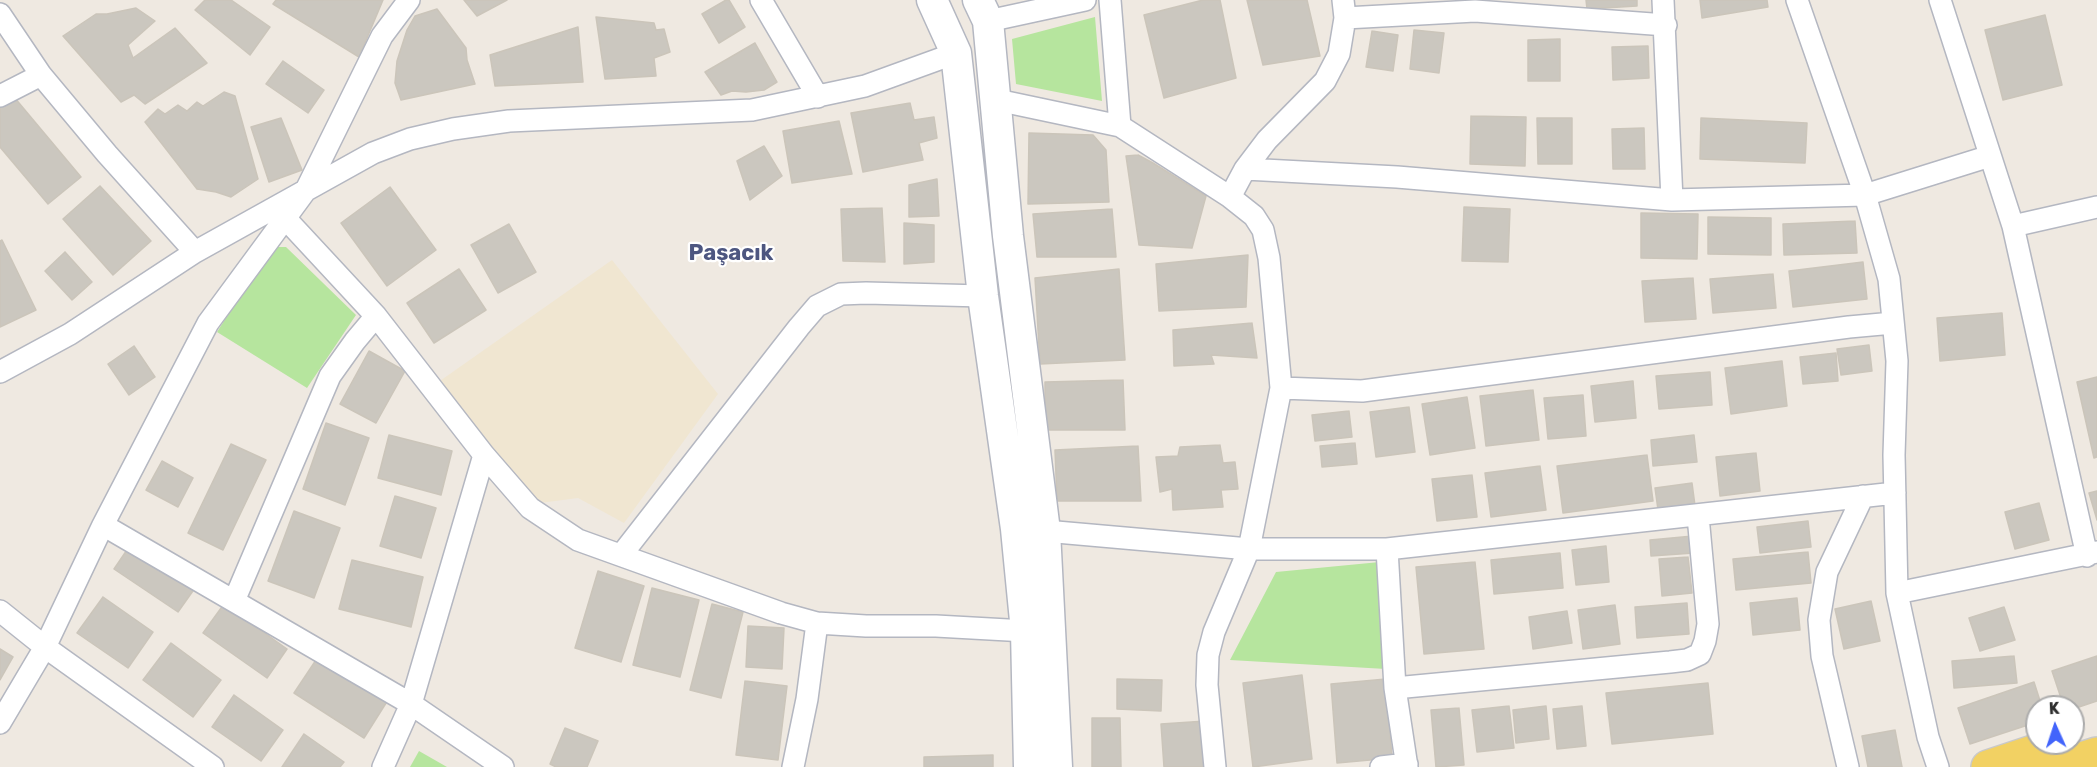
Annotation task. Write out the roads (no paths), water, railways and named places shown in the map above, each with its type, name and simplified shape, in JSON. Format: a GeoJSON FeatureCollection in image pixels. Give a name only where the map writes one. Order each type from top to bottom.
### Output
{"type":"FeatureCollection","features":[{"type":"Feature","properties":{"kind":"main road"},"geometry":{"type":"LineString","coordinates":[[932,0],[956,52],[983,296],[1016,529],[1026,631],[1029,767]]}},
{"type":"Feature","properties":{"kind":"main road"},"geometry":{"type":"LineString","coordinates":[[983,11],[997,100],[1008,236],[1045,531],[1057,767]]}},
{"type":"Feature","properties":{"kind":"main road"},"geometry":{"type":"LineString","coordinates":[[2056,767],[2097,754]]}},
{"type":"Feature","properties":{"kind":"main road"},"geometry":{"type":"LineString","coordinates":[[1988,767],[2025,755]]}},
{"type":"Feature","properties":{"kind":"street"},"geometry":{"type":"LineString","coordinates":[[0,723],[45,647],[103,525],[208,323],[306,190],[382,36],[409,0]]}},
{"type":"Feature","properties":{"kind":"street"},"geometry":{"type":"LineString","coordinates":[[761,0],[818,97]]}},
{"type":"Feature","properties":{"kind":"street"},"geometry":{"type":"LineString","coordinates":[[983,11],[1085,0]]}},
{"type":"Feature","properties":{"kind":"street"},"geometry":{"type":"LineString","coordinates":[[1110,0],[1120,126]]}},
{"type":"Feature","properties":{"kind":"street"},"geometry":{"type":"LineString","coordinates":[[1663,0],[1666,25],[1672,200]]}},
{"type":"Feature","properties":{"kind":"street"},"geometry":{"type":"LineString","coordinates":[[1797,0],[1865,195],[1889,279],[1897,362],[1896,593],[1928,737],[1938,767]]}},
{"type":"Feature","properties":{"kind":"street"},"geometry":{"type":"LineString","coordinates":[[1896,593],[2092,554],[2013,226],[1940,0]]}},
{"type":"Feature","properties":{"kind":"street"},"geometry":{"type":"LineString","coordinates":[[1230,196],[1245,169],[1267,140],[1325,81],[1339,54],[1344,9],[1475,6],[1666,25]]}},
{"type":"Feature","properties":{"kind":"street"},"geometry":{"type":"LineString","coordinates":[[0,14],[41,75],[107,154],[195,252]]}},
{"type":"Feature","properties":{"kind":"street"},"geometry":{"type":"LineString","coordinates":[[0,372],[70,334],[195,252],[373,153],[410,139],[453,129],[509,121],[752,110],[865,86],[956,52]]}},
{"type":"Feature","properties":{"kind":"street"},"geometry":{"type":"LineString","coordinates":[[0,96],[41,75]]}},
{"type":"Feature","properties":{"kind":"street"},"geometry":{"type":"LineString","coordinates":[[997,100],[1120,126],[1230,196],[1254,216],[1263,230],[1269,258],[1281,388],[1249,549],[1214,632],[1208,655],[1207,685],[1215,767]]}},
{"type":"Feature","properties":{"kind":"street"},"geometry":{"type":"LineString","coordinates":[[1245,169],[1397,177],[1672,200],[1865,195],[1990,156]]}},
{"type":"Feature","properties":{"kind":"street"},"geometry":{"type":"LineString","coordinates":[[2013,226],[2097,207]]}},
{"type":"Feature","properties":{"kind":"street"},"geometry":{"type":"LineString","coordinates":[[285,218],[376,316],[484,455],[530,508],[578,540],[781,613],[817,623],[1026,631]]}},
{"type":"Feature","properties":{"kind":"street"},"geometry":{"type":"LineString","coordinates":[[622,554],[817,306],[841,294],[983,296]]}},
{"type":"Feature","properties":{"kind":"street"},"geometry":{"type":"LineString","coordinates":[[234,601],[330,376],[355,340],[376,316]]}},
{"type":"Feature","properties":{"kind":"street"},"geometry":{"type":"LineString","coordinates":[[1281,388],[1362,391],[1893,323]]}},
{"type":"Feature","properties":{"kind":"street"},"geometry":{"type":"LineString","coordinates":[[382,767],[411,704],[484,455]]}},
{"type":"Feature","properties":{"kind":"street"},"geometry":{"type":"LineString","coordinates":[[1045,531],[1249,549],[1387,549],[1895,493]]}},
{"type":"Feature","properties":{"kind":"street"},"geometry":{"type":"LineString","coordinates":[[1848,767],[1822,656],[1819,620],[1827,572],[1863,496]]}},
{"type":"Feature","properties":{"kind":"street"},"geometry":{"type":"LineString","coordinates":[[1395,688],[1670,662],[1687,660],[1700,654],[1708,624],[1698,516]]}},
{"type":"Feature","properties":{"kind":"street"},"geometry":{"type":"LineString","coordinates":[[103,525],[411,704],[503,767]]}},
{"type":"Feature","properties":{"kind":"street"},"geometry":{"type":"LineString","coordinates":[[1381,767],[1407,765],[1395,688],[1387,549]]}},
{"type":"Feature","properties":{"kind":"street"},"geometry":{"type":"LineString","coordinates":[[0,611],[45,647],[213,767]]}},
{"type":"Feature","properties":{"kind":"street"},"geometry":{"type":"LineString","coordinates":[[793,767],[807,699],[817,623]]}},
{"type":"Feature","properties":{"kind":"district","name":"Paşacık"},"geometry":{"type":"Point","coordinates":[731,254]}}]}
